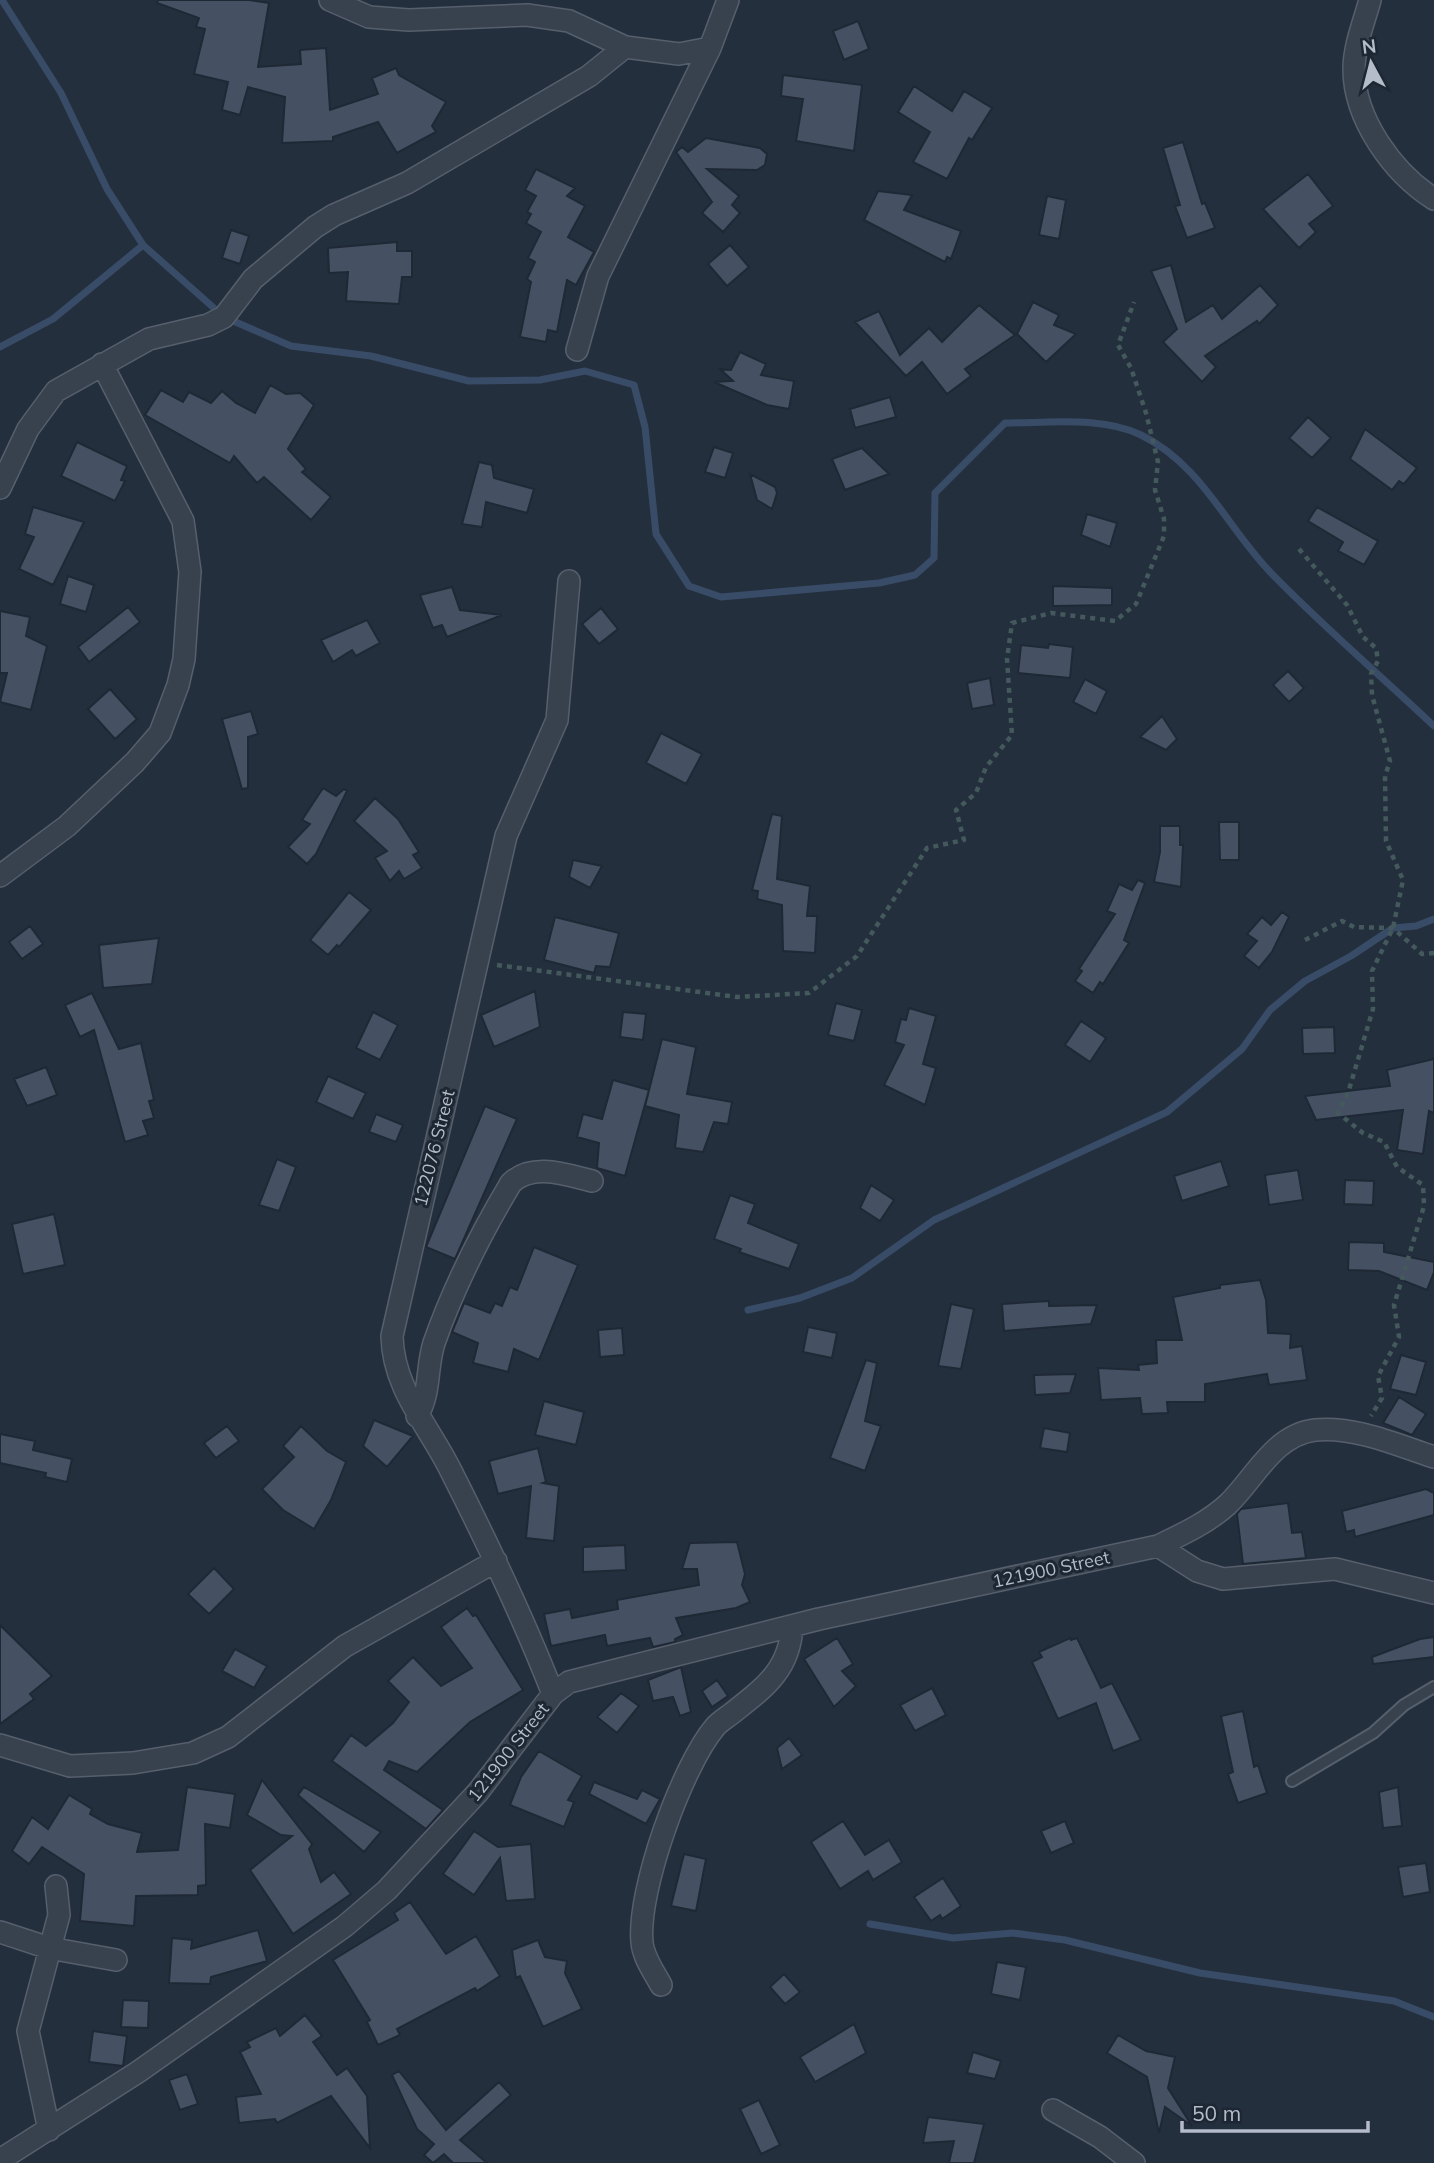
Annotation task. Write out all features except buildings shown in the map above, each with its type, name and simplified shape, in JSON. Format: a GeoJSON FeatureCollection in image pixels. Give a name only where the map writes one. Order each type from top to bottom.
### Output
{"type":"FeatureCollection","features":[{"type":"Feature","properties":{"kind":"street"},"geometry":{"type":"LineString","coordinates":[[330,0],[369,17],[409,20],[527,15],[569,21],[625,47],[679,54],[710,48]]}},
{"type":"Feature","properties":{"kind":"street"},"geometry":{"type":"LineString","coordinates":[[578,350],[598,276],[710,48],[728,0]]}},
{"type":"Feature","properties":{"kind":"street"},"geometry":{"type":"LineString","coordinates":[[1370,0],[1354,57],[1354,78],[1360,104],[1391,164],[1415,187],[1434,199]]}},
{"type":"Feature","properties":{"kind":"street"},"geometry":{"type":"LineString","coordinates":[[0,488],[43,404],[56,390],[149,339],[208,326],[224,317],[253,279],[334,215],[407,183],[589,76],[625,47]]}},
{"type":"Feature","properties":{"kind":"street"},"geometry":{"type":"LineString","coordinates":[[0,876],[67,826],[135,762],[160,733],[178,685],[184,659],[190,572],[183,521],[102,364]]}},
{"type":"Feature","properties":{"kind":"street","name":"122076 Street"},"geometry":{"type":"LineString","coordinates":[[553,1693],[496,1561],[450,1467],[417,1416],[396,1364],[393,1322],[506,836],[556,720],[569,581]]}},
{"type":"Feature","properties":{"kind":"street"},"geometry":{"type":"LineString","coordinates":[[417,1416],[425,1400],[431,1351],[454,1288],[511,1183],[517,1177],[539,1171],[553,1171],[593,1181]]}},
{"type":"Feature","properties":{"kind":"street","name":"121900 Street"},"geometry":{"type":"LineString","coordinates":[[0,2160],[171,2050],[356,1917],[387,1890],[478,1792],[553,1693],[576,1679],[792,1626],[1158,1546],[1209,1519],[1227,1505],[1258,1466],[1295,1437],[1315,1430],[1360,1434],[1434,1457]]}},
{"type":"Feature","properties":{"kind":"street"},"geometry":{"type":"LineString","coordinates":[[1158,1546],[1197,1571],[1223,1579],[1335,1569],[1434,1593]]}},
{"type":"Feature","properties":{"kind":"street"},"geometry":{"type":"LineString","coordinates":[[0,1745],[71,1766],[133,1763],[193,1753],[228,1737],[345,1646],[496,1561]]}},
{"type":"Feature","properties":{"kind":"street"},"geometry":{"type":"LineString","coordinates":[[661,1985],[642,1945],[640,1921],[649,1873],[699,1752],[715,1727],[783,1666],[791,1642],[792,1626]]}},
{"type":"Feature","properties":{"kind":"street"},"geometry":{"type":"LineString","coordinates":[[48,2130],[28,2031],[59,1915],[56,1886]]}},
{"type":"Feature","properties":{"kind":"street"},"geometry":{"type":"LineString","coordinates":[[0,1932],[49,1948],[116,1960]]}},
{"type":"Feature","properties":{"kind":"street"},"geometry":{"type":"LineString","coordinates":[[1054,2110],[1100,2137],[1134,2163]]}},
{"type":"Feature","properties":{"kind":"lane"},"geometry":{"type":"LineString","coordinates":[[1292,1781],[1373,1732],[1405,1705],[1434,1687]]}},
{"type":"Feature","properties":{"kind":"path"},"geometry":{"type":"LineString","coordinates":[[476,962],[737,997],[809,993],[857,956],[927,848],[964,841],[956,810],[976,793],[986,767],[1012,735],[1007,659],[1012,623],[1051,613],[1115,621],[1136,604],[1164,536],[1164,519],[1155,490],[1158,462],[1146,412],[1131,368],[1118,345],[1134,302]]}},
{"type":"Feature","properties":{"kind":"path"},"geometry":{"type":"LineString","coordinates":[[1299,549],[1347,605],[1363,637],[1376,648],[1378,662],[1371,674],[1372,695],[1390,761],[1385,776],[1386,841],[1403,880],[1394,928],[1372,971],[1373,1009],[1348,1093],[1338,1113],[1363,1133],[1384,1142],[1397,1167],[1423,1185],[1424,1206],[1394,1305],[1399,1337],[1378,1376],[1382,1398],[1360,1434]]}},
{"type":"Feature","properties":{"kind":"path"},"geometry":{"type":"LineString","coordinates":[[1305,940],[1342,921],[1354,926],[1394,928],[1422,954],[1434,953]]}},
{"type":"Feature","properties":{"kind":"waterway"},"geometry":{"type":"LineString","coordinates":[[2,0],[61,93],[107,189],[143,245],[224,317],[291,346],[371,356],[469,381],[540,380],[585,371],[634,385],[645,427],[656,534],[689,586],[721,597],[879,583],[915,575],[934,558],[935,493],[1005,423],[1074,422],[1109,425],[1141,435],[1182,464],[1199,481],[1243,540],[1275,577],[1434,726]]}},
{"type":"Feature","properties":{"kind":"waterway"},"geometry":{"type":"LineString","coordinates":[[0,347],[53,319],[143,245]]}},
{"type":"Feature","properties":{"kind":"waterway"},"geometry":{"type":"LineString","coordinates":[[748,1310],[800,1298],[852,1278],[934,1220],[1167,1112],[1242,1049],[1270,1010],[1305,981],[1351,956],[1393,928],[1416,926],[1434,919]]}},
{"type":"Feature","properties":{"kind":"waterway"},"geometry":{"type":"LineString","coordinates":[[870,1924],[953,1938],[1013,1933],[1065,1940],[1200,1973],[1394,2001],[1434,2017]]}}]}
